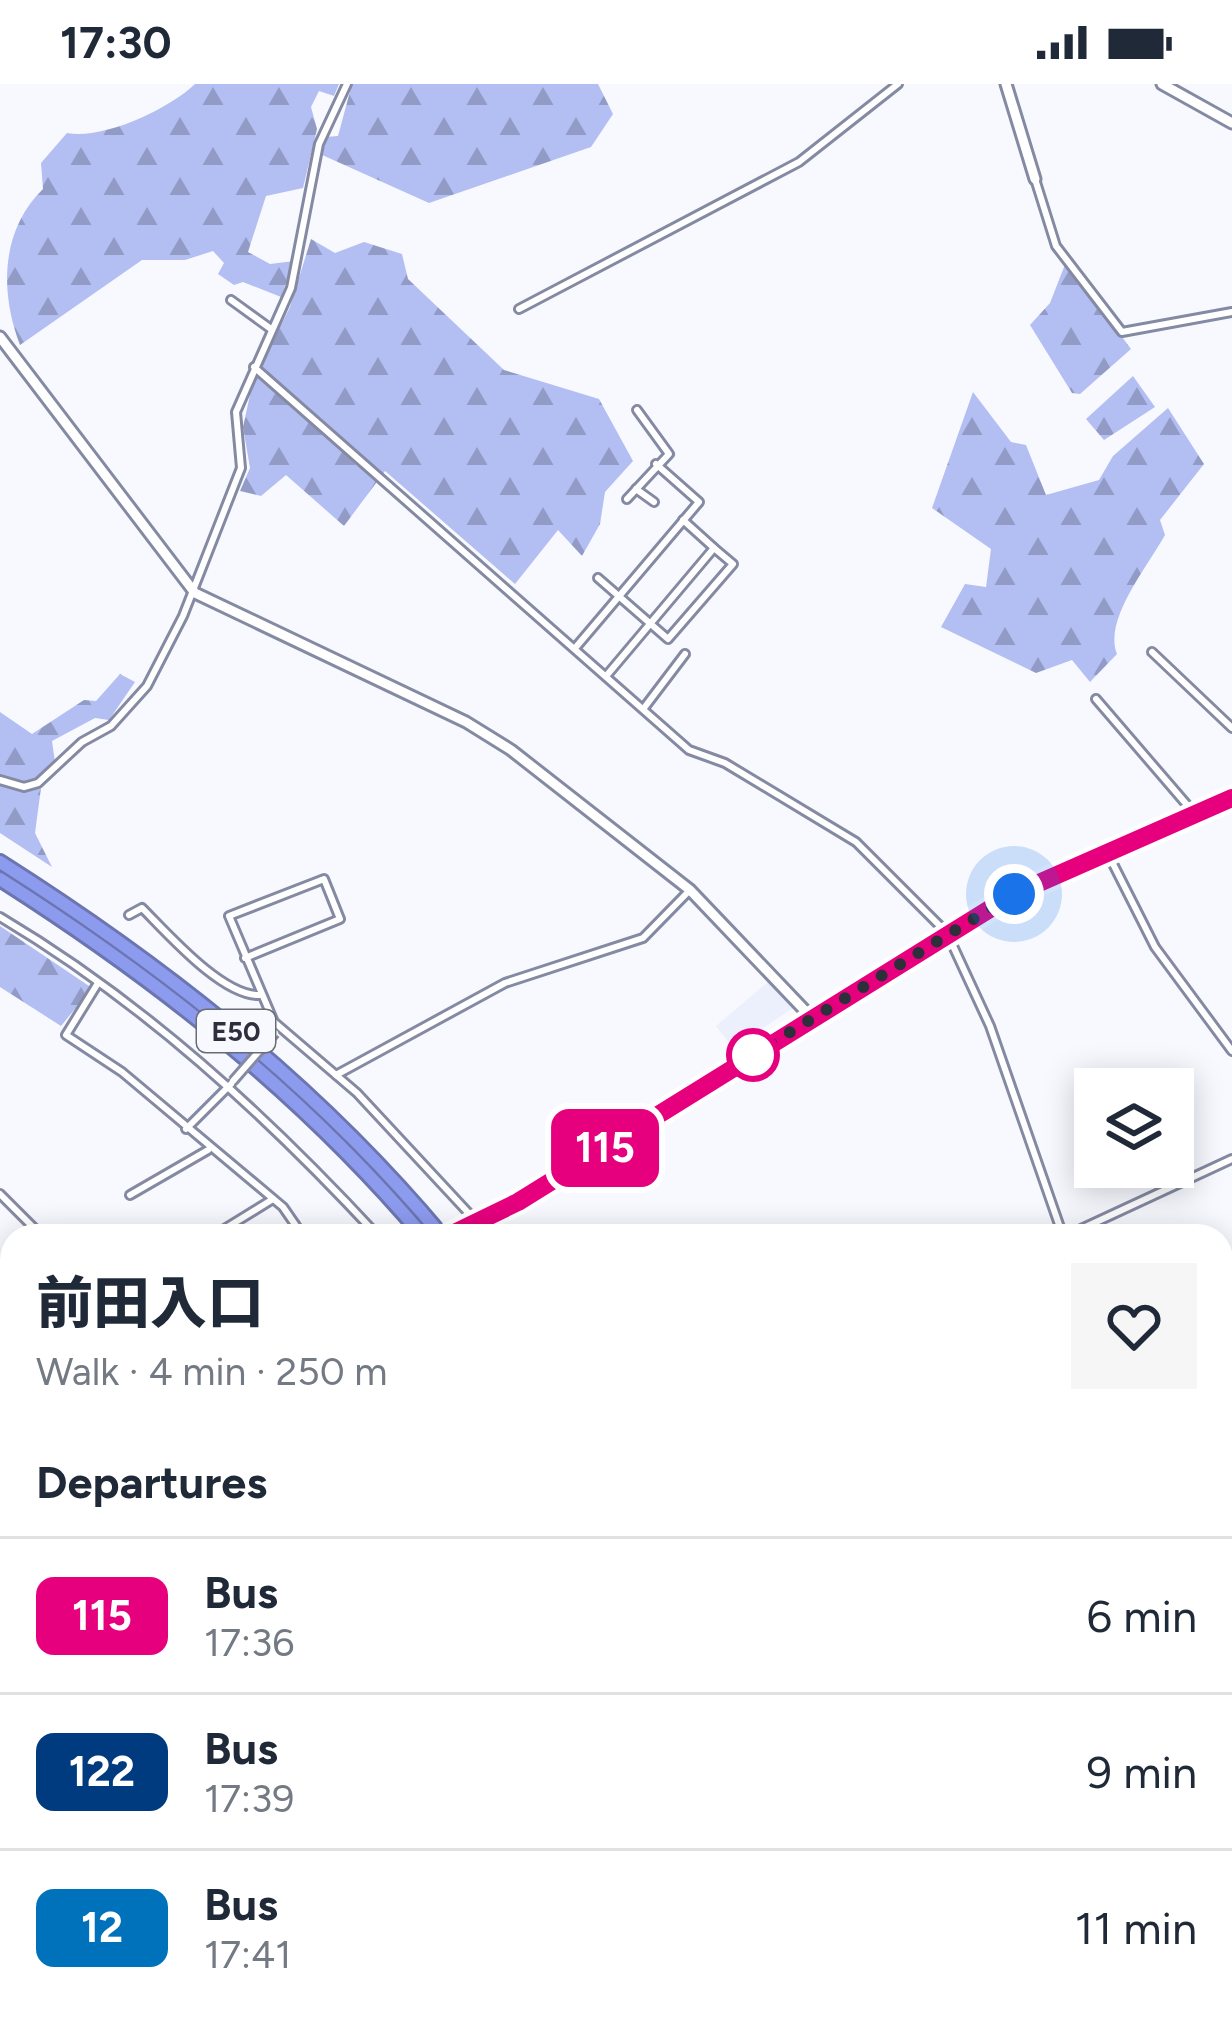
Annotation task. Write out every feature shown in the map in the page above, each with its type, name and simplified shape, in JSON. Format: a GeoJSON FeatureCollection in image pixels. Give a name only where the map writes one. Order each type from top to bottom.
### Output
{"type":"FeatureCollection","features":[{"type":"Feature","properties":{"kind":"highway","name":"E50"},"geometry":{"type":"LineString","coordinates":[[0,862],[143,956],[243,1037],[358,1144],[434,1224]]}},
{"type":"Feature","properties":{"kind":"highway","name":"E50"},"geometry":{"type":"LineString","coordinates":[[0,879],[136,969],[235,1048],[347,1154],[411,1224]]}},
{"type":"Feature","properties":{"kind":"main road"},"geometry":{"type":"LineString","coordinates":[[484,1224],[947,933],[1106,850],[1232,799]]}},
{"type":"Feature","properties":{"kind":"street"},"geometry":{"type":"LineString","coordinates":[[0,780],[24,787],[38,783],[123,715],[147,686],[195,593],[241,468],[233,425],[298,268],[319,144],[346,84]]}},
{"type":"Feature","properties":{"kind":"street"},"geometry":{"type":"LineString","coordinates":[[519,309],[799,162],[898,84]]}},
{"type":"Feature","properties":{"kind":"street"},"geometry":{"type":"LineString","coordinates":[[1006,84],[1056,246],[1123,332],[1232,312]]}},
{"type":"Feature","properties":{"kind":"street"},"geometry":{"type":"LineString","coordinates":[[1162,84],[1232,123]]}},
{"type":"Feature","properties":{"kind":"street"},"geometry":{"type":"LineString","coordinates":[[231,300],[271,329]]}},
{"type":"Feature","properties":{"kind":"street"},"geometry":{"type":"LineString","coordinates":[[0,337],[195,593],[490,735],[690,890],[812,1017]]}},
{"type":"Feature","properties":{"kind":"street"},"geometry":{"type":"LineString","coordinates":[[254,368],[689,750],[725,763],[856,842],[947,933],[990,1026],[1061,1224]]}},
{"type":"Feature","properties":{"kind":"street"},"geometry":{"type":"LineString","coordinates":[[627,499],[670,454],[637,410]]}},
{"type":"Feature","properties":{"kind":"street"},"geometry":{"type":"LineString","coordinates":[[576,646],[699,502],[656,464]]}},
{"type":"Feature","properties":{"kind":"street"},"geometry":{"type":"LineString","coordinates":[[636,489],[654,502]]}},
{"type":"Feature","properties":{"kind":"street"},"geometry":{"type":"LineString","coordinates":[[598,578],[668,639],[733,564],[683,520]]}},
{"type":"Feature","properties":{"kind":"street"},"geometry":{"type":"LineString","coordinates":[[607,675],[714,548]]}},
{"type":"Feature","properties":{"kind":"street"},"geometry":{"type":"LineString","coordinates":[[1152,652],[1232,728]]}},
{"type":"Feature","properties":{"kind":"street"},"geometry":{"type":"LineString","coordinates":[[644,709],[686,654]]}},
{"type":"Feature","properties":{"kind":"street"},"geometry":{"type":"LineString","coordinates":[[1096,699],[1193,814]]}},
{"type":"Feature","properties":{"kind":"street"},"geometry":{"type":"LineString","coordinates":[[1106,850],[1155,947],[1232,1051]]}},
{"type":"Feature","properties":{"kind":"street"},"geometry":{"type":"LineString","coordinates":[[245,958],[340,919],[324,879],[229,916],[245,958],[260,995],[277,1030],[336,1076],[471,1224]]}},
{"type":"Feature","properties":{"kind":"street"},"geometry":{"type":"LineString","coordinates":[[336,1076],[505,982],[643,938],[690,890]]}},
{"type":"Feature","properties":{"kind":"street"},"geometry":{"type":"LineString","coordinates":[[129,915],[142,908],[189,954],[242,994],[260,995]]}},
{"type":"Feature","properties":{"kind":"street"},"geometry":{"type":"LineString","coordinates":[[0,917],[98,982],[231,1083],[366,1224]]}},
{"type":"Feature","properties":{"kind":"street"},"geometry":{"type":"LineString","coordinates":[[98,982],[65,1035],[122,1072],[208,1150],[273,1199],[293,1224]]}},
{"type":"Feature","properties":{"kind":"street"},"geometry":{"type":"LineString","coordinates":[[186,1129],[277,1030]]}},
{"type":"Feature","properties":{"kind":"street"},"geometry":{"type":"LineString","coordinates":[[130,1196],[208,1150]]}},
{"type":"Feature","properties":{"kind":"street"},"geometry":{"type":"LineString","coordinates":[[1091,1224],[1232,1159]]}},
{"type":"Feature","properties":{"kind":"street"},"geometry":{"type":"LineString","coordinates":[[0,1193],[30,1224]]}},
{"type":"Feature","properties":{"kind":"street"},"geometry":{"type":"LineString","coordinates":[[232,1224],[273,1199]]}},
{"type":"Feature","properties":{"kind":"shaded area"},"geometry":{"type":"Polygon","coordinates":[[[769,981],[793,1008],[733,1048],[716,1026],[769,981]]]}},
{"type":"Feature","properties":{"kind":"green space"},"geometry":{"type":"Polygon","coordinates":[[[195,84],[339,84],[334,96],[319,91],[311,107],[317,129],[303,188],[266,196],[248,252],[270,264],[294,261],[281,297],[243,282],[234,285],[218,274],[224,263],[213,251],[185,260],[142,260],[20,345],[9,305],[8,263],[18,224],[43,189],[41,163],[67,133],[99,132],[135,120],[195,84]]]}},
{"type":"Feature","properties":{"kind":"green space"},"geometry":{"type":"Polygon","coordinates":[[[352,84],[598,84],[613,114],[591,147],[429,203],[320,154],[325,137],[338,136],[352,84]]]}},
{"type":"Feature","properties":{"kind":"green space"},"geometry":{"type":"Polygon","coordinates":[[[311,239],[335,253],[364,242],[402,254],[408,279],[504,370],[599,399],[633,461],[605,492],[600,524],[582,556],[558,530],[515,584],[385,471],[344,526],[286,475],[261,496],[240,491],[250,468],[243,427],[253,381],[290,307],[311,239]]]}},
{"type":"Feature","properties":{"kind":"green space"},"geometry":{"type":"Polygon","coordinates":[[[1066,262],[1131,349],[1080,394],[1072,393],[1030,325],[1050,303],[1066,262]]]}},
{"type":"Feature","properties":{"kind":"green space"},"geometry":{"type":"Polygon","coordinates":[[[1133,376],[1155,407],[1104,440],[1086,419],[1133,376]]]}},
{"type":"Feature","properties":{"kind":"green space"},"geometry":{"type":"Polygon","coordinates":[[[973,392],[1011,442],[1026,445],[1046,495],[1099,480],[1113,456],[1168,408],[1204,464],[1160,520],[1165,535],[1129,593],[1116,625],[1117,654],[1090,682],[1072,660],[1036,673],[941,627],[965,584],[986,587],[991,549],[932,508],[973,392]]]}},
{"type":"Feature","properties":{"kind":"green space"},"geometry":{"type":"Polygon","coordinates":[[[120,674],[135,682],[109,720],[95,718],[52,741],[55,762],[43,773],[35,833],[52,867],[0,833],[0,712],[32,734],[84,700],[96,701],[120,674]]]}},
{"type":"Feature","properties":{"kind":"green space"},"geometry":{"type":"Polygon","coordinates":[[[0,926],[92,988],[61,1026],[0,987],[0,926]]]}},
{"type":"Feature","properties":{"kind":"bus line","name":"115"},"geometry":{"type":"LineString","coordinates":[[468,1224],[518,1202],[1014,894],[1232,798]]}},
{"type":"Feature","properties":{"kind":"route"},"geometry":{"type":"LineString","coordinates":[[753,1055],[1014,894]]}}]}
